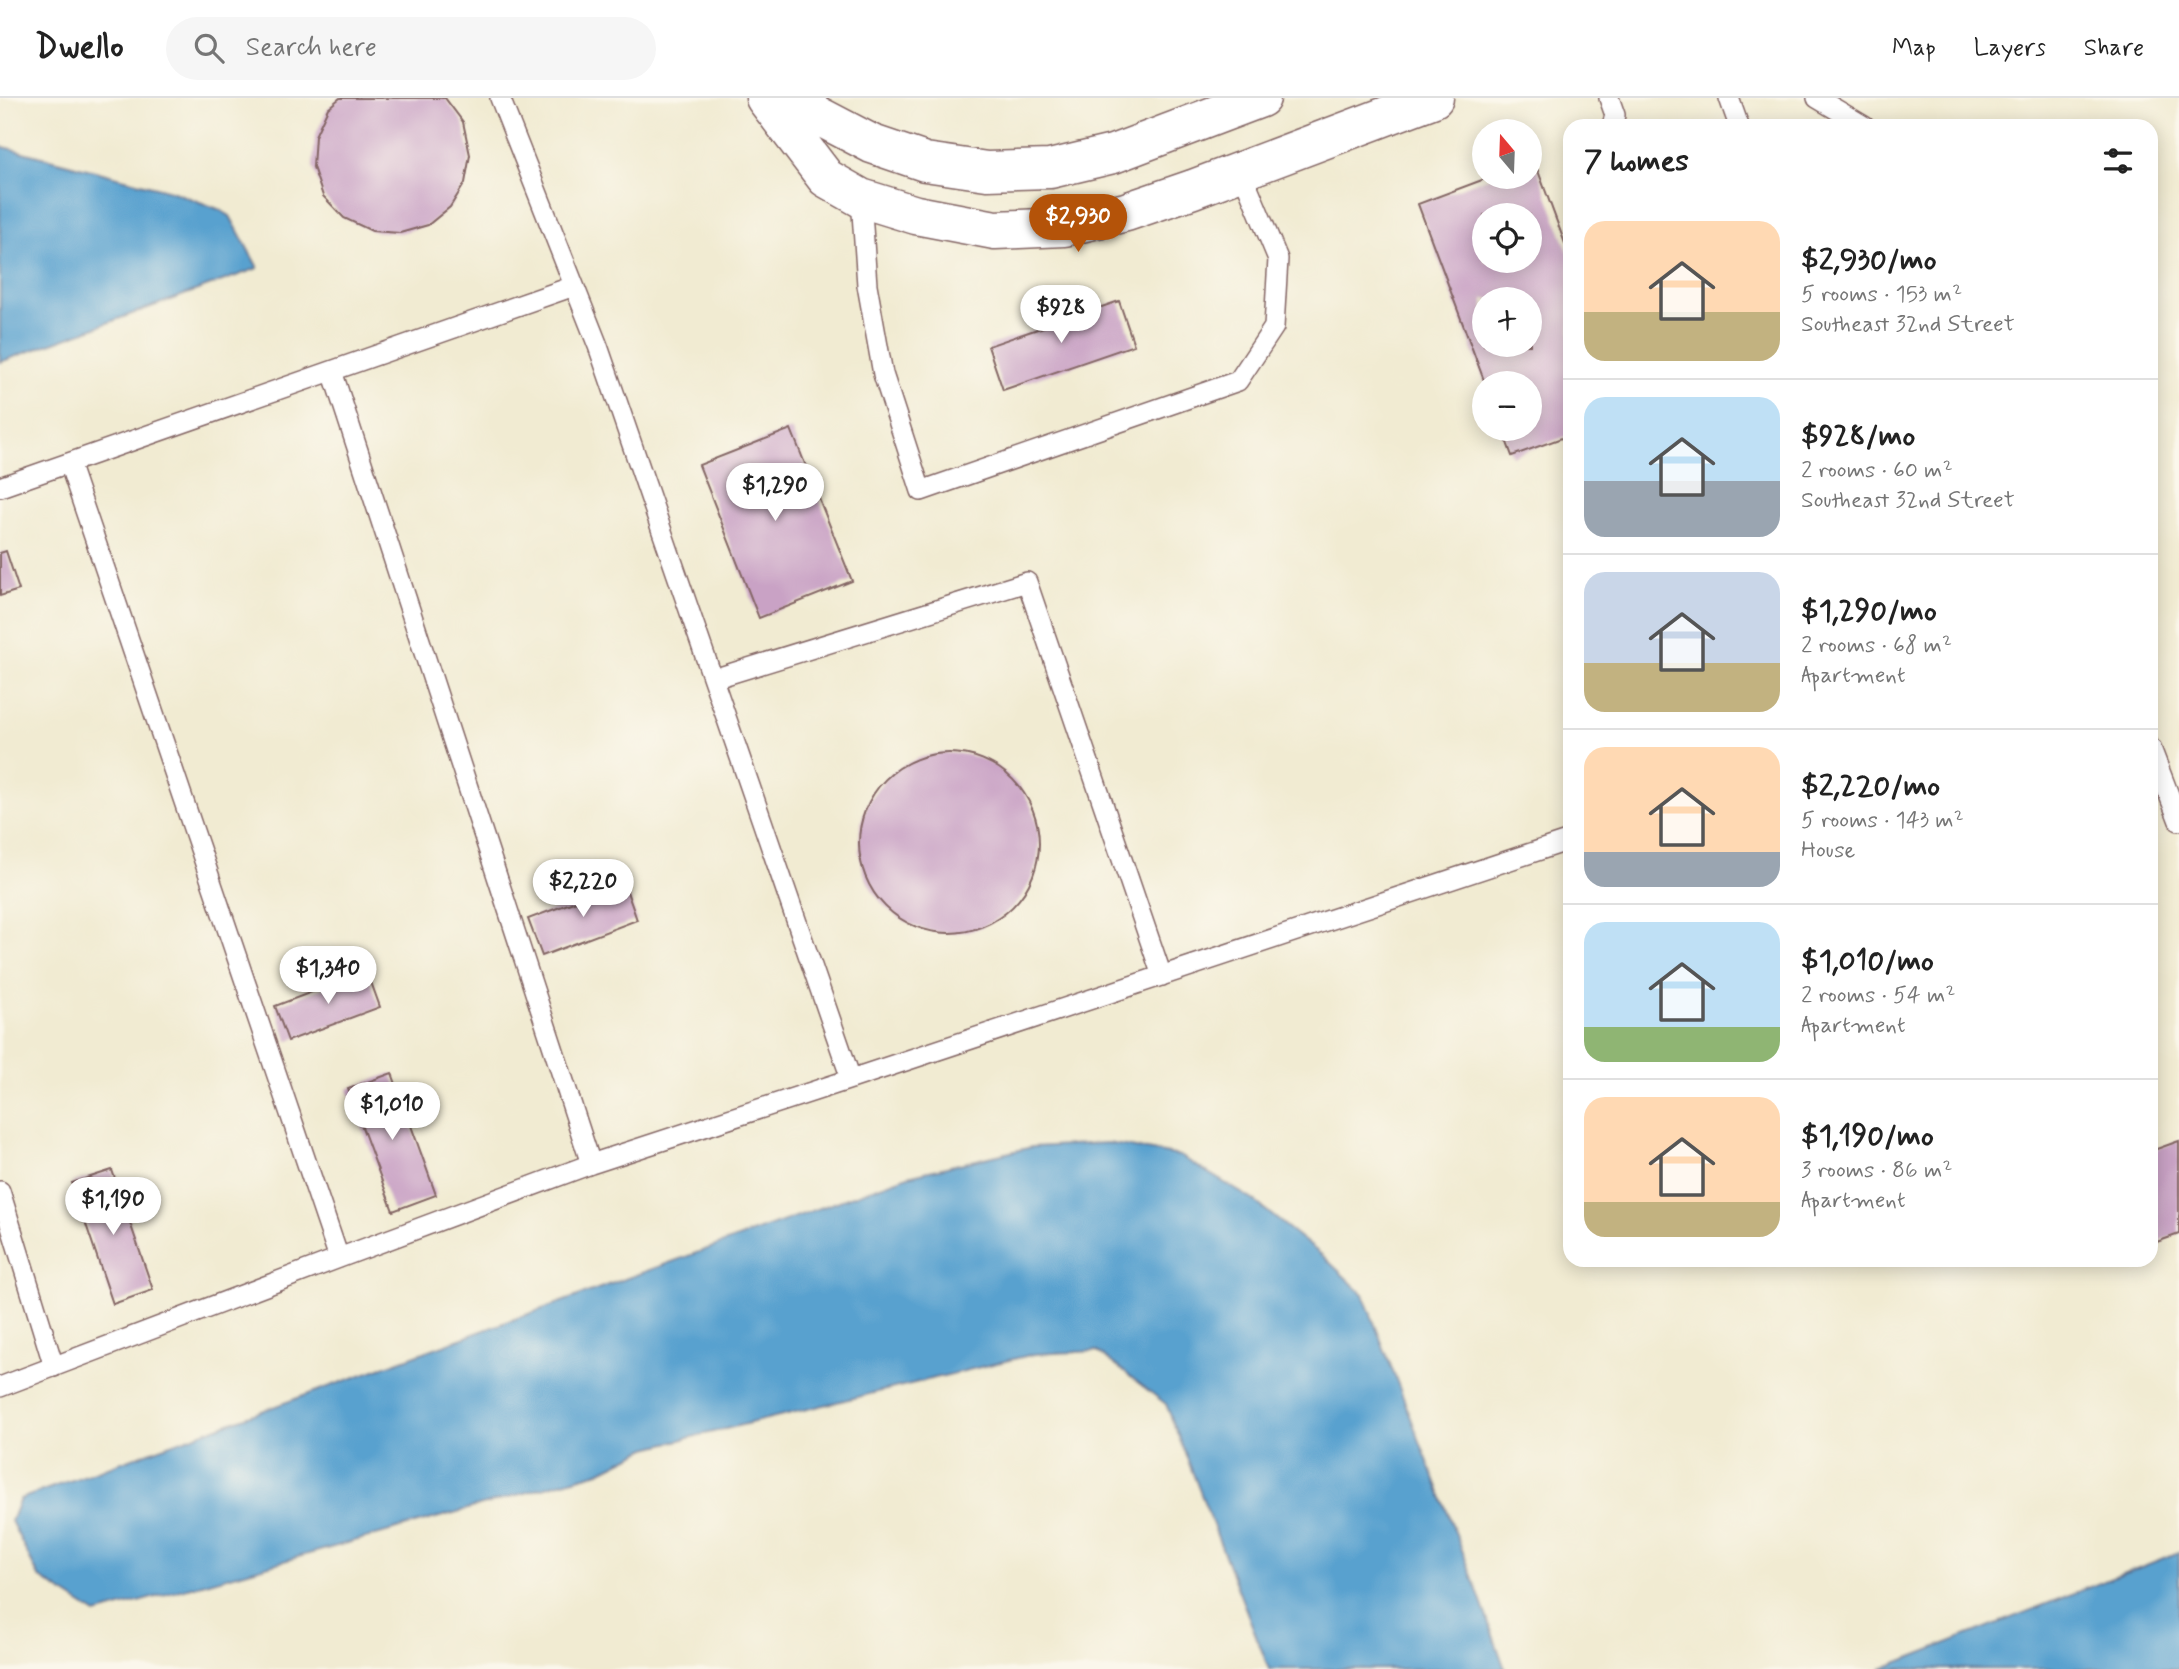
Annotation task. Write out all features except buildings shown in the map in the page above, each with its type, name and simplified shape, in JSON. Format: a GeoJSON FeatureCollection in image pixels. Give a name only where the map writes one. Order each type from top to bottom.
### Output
{"type":"FeatureCollection","features":[{"type":"Feature","properties":{"kind":"street"},"geometry":{"type":"LineString","coordinates":[[765,98],[826,178],[861,198],[916,215],[995,230],[1064,227],[1126,212],[1434,98]]}},
{"type":"Feature","properties":{"kind":"street"},"geometry":{"type":"LineString","coordinates":[[784,98],[872,144],[925,162],[988,171],[1050,169],[1112,154],[1261,98]]}},
{"type":"Feature","properties":{"kind":"lane"},"geometry":{"type":"LineString","coordinates":[[500,98],[598,346],[851,1079]]}},
{"type":"Feature","properties":{"kind":"lane"},"geometry":{"type":"LineString","coordinates":[[1729,98],[1736,119]]}},
{"type":"Feature","properties":{"kind":"lane"},"geometry":{"type":"LineString","coordinates":[[1817,98],[1852,119]]}},
{"type":"Feature","properties":{"kind":"lane"},"geometry":{"type":"LineString","coordinates":[[861,198],[867,285],[883,374],[921,491],[1238,381],[1274,327],[1278,259],[1241,170]]}},
{"type":"Feature","properties":{"kind":"lane"},"geometry":{"type":"LineString","coordinates":[[0,487],[574,286]]}},
{"type":"Feature","properties":{"kind":"lane"},"geometry":{"type":"LineString","coordinates":[[332,371],[591,1164]]}},
{"type":"Feature","properties":{"kind":"lane"},"geometry":{"type":"LineString","coordinates":[[69,463],[338,1258]]}},
{"type":"Feature","properties":{"kind":"lane"},"geometry":{"type":"LineString","coordinates":[[713,680],[1027,582],[1162,976]]}},
{"type":"Feature","properties":{"kind":"lane"},"geometry":{"type":"LineString","coordinates":[[2158,766],[2179,821]]}},
{"type":"Feature","properties":{"kind":"lane"},"geometry":{"type":"LineString","coordinates":[[0,1387],[591,1164],[1563,842]]}},
{"type":"Feature","properties":{"kind":"lane"},"geometry":{"type":"LineString","coordinates":[[0,1191],[54,1367]]}},
{"type":"Feature","properties":{"kind":"water"},"geometry":{"type":"Polygon","coordinates":[[[0,146],[171,191],[218,209],[230,216],[258,268],[0,362],[0,146]]]}},
{"type":"Feature","properties":{"kind":"water"},"geometry":{"type":"Polygon","coordinates":[[[1108,1143],[1180,1156],[1253,1200],[1323,1256],[1363,1294],[1505,1669],[1269,1669],[1166,1404],[1097,1351],[1034,1354],[647,1448],[599,1472],[96,1614],[39,1577],[11,1521],[20,1499],[908,1176],[1032,1147],[1108,1143]]]}},
{"type":"Feature","properties":{"kind":"water"},"geometry":{"type":"Polygon","coordinates":[[[2179,1552],[2179,1669],[1881,1669],[2179,1552]]]}}]}
